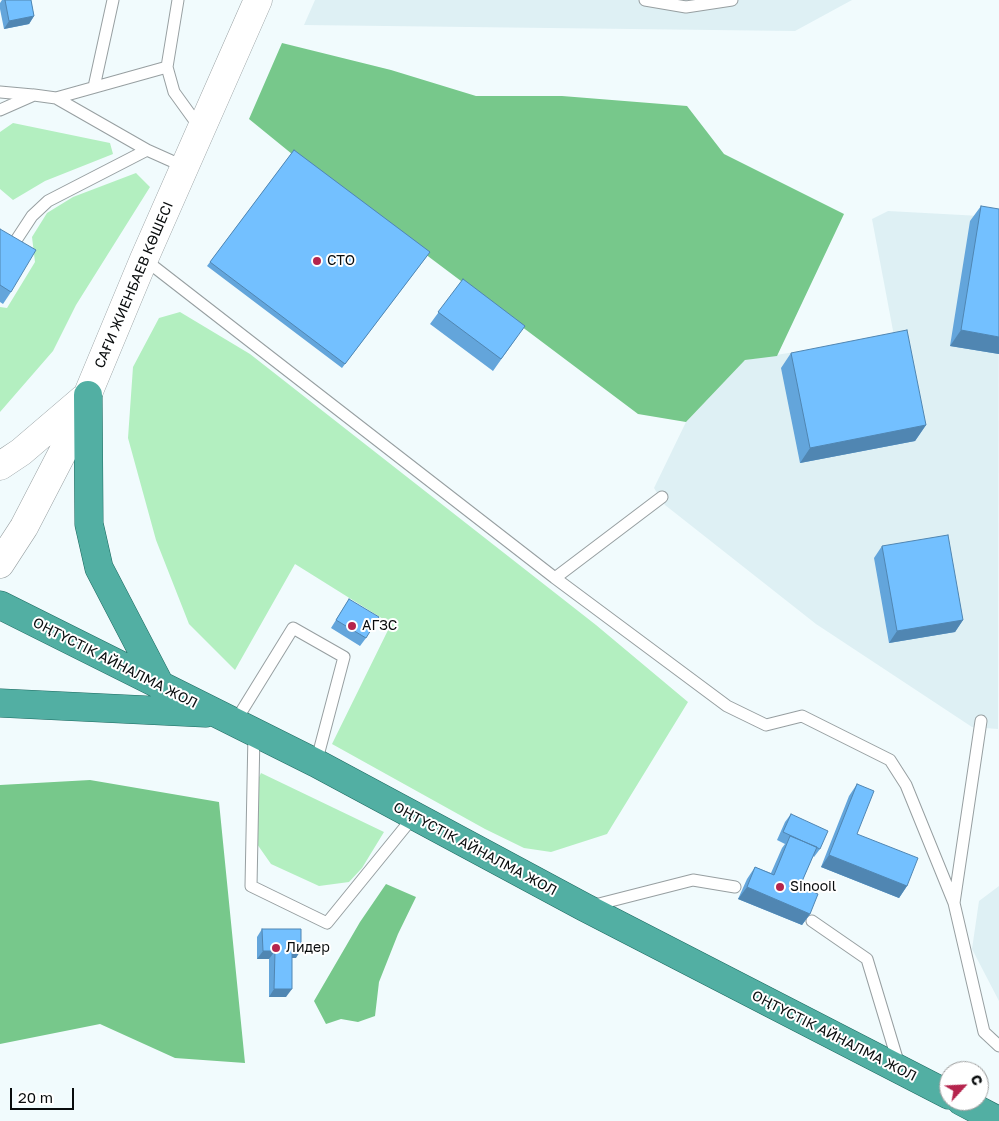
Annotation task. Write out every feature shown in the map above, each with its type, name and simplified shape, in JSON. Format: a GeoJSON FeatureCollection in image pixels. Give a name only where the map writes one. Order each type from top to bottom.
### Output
{"type":"FeatureCollection","features":[{"type":"Feature","properties":{"kind":"highway"},"geometry":{"type":"LineString","coordinates":[[88,395],[89,524],[99,568],[160,685]]}},
{"type":"Feature","properties":{"kind":"highway","name":"ОҢТҮСТІК АЙНАЛМА ЖОЛ"},"geometry":{"type":"LineString","coordinates":[[0,605],[316,763],[584,908],[939,1090]]}},
{"type":"Feature","properties":{"kind":"highway"},"geometry":{"type":"LineString","coordinates":[[0,703],[235,722]]}},
{"type":"Feature","properties":{"kind":"highway"},"geometry":{"type":"LineString","coordinates":[[981,1111],[999,1120]]}},
{"type":"Feature","properties":{"kind":"main road","name":"САҒИ ЖИЕНБАЕВ КӨШЕСІ"},"geometry":{"type":"LineString","coordinates":[[0,564],[50,479],[258,0]]}},
{"type":"Feature","properties":{"kind":"main road"},"geometry":{"type":"LineString","coordinates":[[0,466],[21,452],[88,395]]}},
{"type":"Feature","properties":{"kind":"lane"},"geometry":{"type":"LineString","coordinates":[[94,88],[113,0]]}},
{"type":"Feature","properties":{"kind":"lane"},"geometry":{"type":"LineString","coordinates":[[178,0],[167,67],[174,92],[201,130]]}},
{"type":"Feature","properties":{"kind":"lane"},"geometry":{"type":"LineString","coordinates":[[645,0],[686,7],[732,0]]}},
{"type":"Feature","properties":{"kind":"lane"},"geometry":{"type":"LineString","coordinates":[[56,98],[167,67]]}},
{"type":"Feature","properties":{"kind":"lane"},"geometry":{"type":"LineString","coordinates":[[0,92],[56,98],[147,150],[184,167]]}},
{"type":"Feature","properties":{"kind":"lane"},"geometry":{"type":"LineString","coordinates":[[0,110],[34,95]]}},
{"type":"Feature","properties":{"kind":"lane"},"geometry":{"type":"LineString","coordinates":[[9,252],[32,216],[48,201],[147,150]]}},
{"type":"Feature","properties":{"kind":"lane"},"geometry":{"type":"LineString","coordinates":[[144,259],[555,578],[726,706],[766,725],[802,716],[890,760],[906,785],[954,903],[984,1032],[999,1046]]}},
{"type":"Feature","properties":{"kind":"lane"},"geometry":{"type":"LineString","coordinates":[[555,578],[662,497]]}},
{"type":"Feature","properties":{"kind":"lane"},"geometry":{"type":"LineString","coordinates":[[316,763],[344,657],[293,628],[235,722],[251,886],[327,923],[414,816]]}},
{"type":"Feature","properties":{"kind":"lane"},"geometry":{"type":"LineString","coordinates":[[954,903],[981,721]]}},
{"type":"Feature","properties":{"kind":"lane"},"geometry":{"type":"LineString","coordinates":[[584,908],[693,880],[735,888]]}},
{"type":"Feature","properties":{"kind":"lane"},"geometry":{"type":"LineString","coordinates":[[812,921],[867,958],[900,1070]]}},
{"type":"Feature","properties":{"kind":"shaded area"},"geometry":{"type":"Polygon","coordinates":[[[315,0],[852,0],[795,31],[304,25],[315,0]]]}},
{"type":"Feature","properties":{"kind":"shaded area"},"geometry":{"type":"Polygon","coordinates":[[[888,211],[999,217],[998,729],[972,727],[816,624],[665,505],[654,488],[686,422],[745,360],[894,336],[872,219],[888,211]]]}},
{"type":"Feature","properties":{"kind":"shaded area"},"geometry":{"type":"Polygon","coordinates":[[[999,886],[999,1001],[972,949],[979,901],[999,886]]]}},
{"type":"Feature","properties":{"kind":"green space"},"geometry":{"type":"Polygon","coordinates":[[[282,43],[391,70],[476,96],[562,96],[687,106],[724,154],[844,214],[777,356],[745,360],[686,422],[638,414],[292,154],[249,119],[282,43]]]}},
{"type":"Feature","properties":{"kind":"green space"},"geometry":{"type":"Polygon","coordinates":[[[13,123],[110,143],[113,154],[45,181],[13,200],[0,189],[0,132],[13,123]]]}},
{"type":"Feature","properties":{"kind":"green space"},"geometry":{"type":"Polygon","coordinates":[[[136,173],[150,187],[76,305],[53,351],[0,412],[0,307],[7,308],[35,262],[32,237],[47,213],[73,197],[136,173]]]}},
{"type":"Feature","properties":{"kind":"green space"},"geometry":{"type":"Polygon","coordinates":[[[180,312],[250,354],[596,625],[688,702],[607,834],[551,852],[524,848],[485,829],[332,744],[391,624],[295,564],[235,670],[189,624],[156,540],[128,438],[133,367],[159,318],[180,312]]]}},
{"type":"Feature","properties":{"kind":"green space"},"geometry":{"type":"Polygon","coordinates":[[[261,773],[384,832],[362,868],[349,882],[319,886],[271,864],[257,844],[254,788],[261,773]]]}},
{"type":"Feature","properties":{"kind":"green space"},"geometry":{"type":"Polygon","coordinates":[[[90,780],[219,802],[245,1063],[175,1058],[100,1024],[0,1044],[0,785],[90,780]]]}},
{"type":"Feature","properties":{"kind":"green space"},"geometry":{"type":"Polygon","coordinates":[[[386,884],[416,897],[398,934],[379,982],[375,1016],[358,1022],[341,1019],[326,1024],[314,1001],[360,922],[386,884]]]}},
{"type":"Feature","properties":{"kind":"building"},"geometry":{"type":"Polygon","coordinates":[[[5,0],[31,0],[34,16],[9,21],[5,0]]]}},
{"type":"Feature","properties":{"kind":"building","name":"СТО"},"geometry":{"type":"Polygon","coordinates":[[[294,150],[430,252],[345,364],[210,262],[294,150]]]}},
{"type":"Feature","properties":{"kind":"building"},"geometry":{"type":"Polygon","coordinates":[[[981,206],[999,209],[999,337],[961,330],[981,206]]]}},
{"type":"Feature","properties":{"kind":"building"},"geometry":{"type":"Polygon","coordinates":[[[0,229],[36,250],[11,292],[0,285],[0,229]]]}},
{"type":"Feature","properties":{"kind":"building"},"geometry":{"type":"Polygon","coordinates":[[[463,279],[525,326],[501,359],[438,312],[463,279]]]}},
{"type":"Feature","properties":{"kind":"building"},"geometry":{"type":"Polygon","coordinates":[[[907,330],[926,425],[810,448],[791,353],[907,330]]]}},
{"type":"Feature","properties":{"kind":"building"},"geometry":{"type":"Polygon","coordinates":[[[948,535],[963,620],[897,631],[882,546],[948,535]]]}},
{"type":"Feature","properties":{"kind":"building"},"geometry":{"type":"Polygon","coordinates":[[[349,599],[379,617],[366,638],[336,620],[349,599]]]}},
{"type":"Feature","properties":{"kind":"building"},"geometry":{"type":"Polygon","coordinates":[[[857,784],[874,791],[857,834],[918,858],[907,886],[829,855],[857,784]]]}},
{"type":"Feature","properties":{"kind":"building"},"geometry":{"type":"Polygon","coordinates":[[[791,814],[828,831],[820,849],[783,832],[791,814]]]}},
{"type":"Feature","properties":{"kind":"building"},"geometry":{"type":"Polygon","coordinates":[[[790,836],[817,847],[800,886],[818,894],[810,914],[747,887],[755,867],[774,875],[790,836]]]}},
{"type":"Feature","properties":{"kind":"building"},"geometry":{"type":"Polygon","coordinates":[[[262,929],[301,929],[301,950],[292,950],[292,989],[274,989],[275,951],[263,951],[262,929]]]}},
{"type":"Feature","properties":{"kind":"place","name":"СТО"},"geometry":{"type":"Point","coordinates":[317,261]}},
{"type":"Feature","properties":{"kind":"place","name":"АГЗС"},"geometry":{"type":"Point","coordinates":[352,626]}},
{"type":"Feature","properties":{"kind":"place","name":"Sinooil"},"geometry":{"type":"Point","coordinates":[780,887]}},
{"type":"Feature","properties":{"kind":"place","name":"Лидер"},"geometry":{"type":"Point","coordinates":[276,948]}}]}
